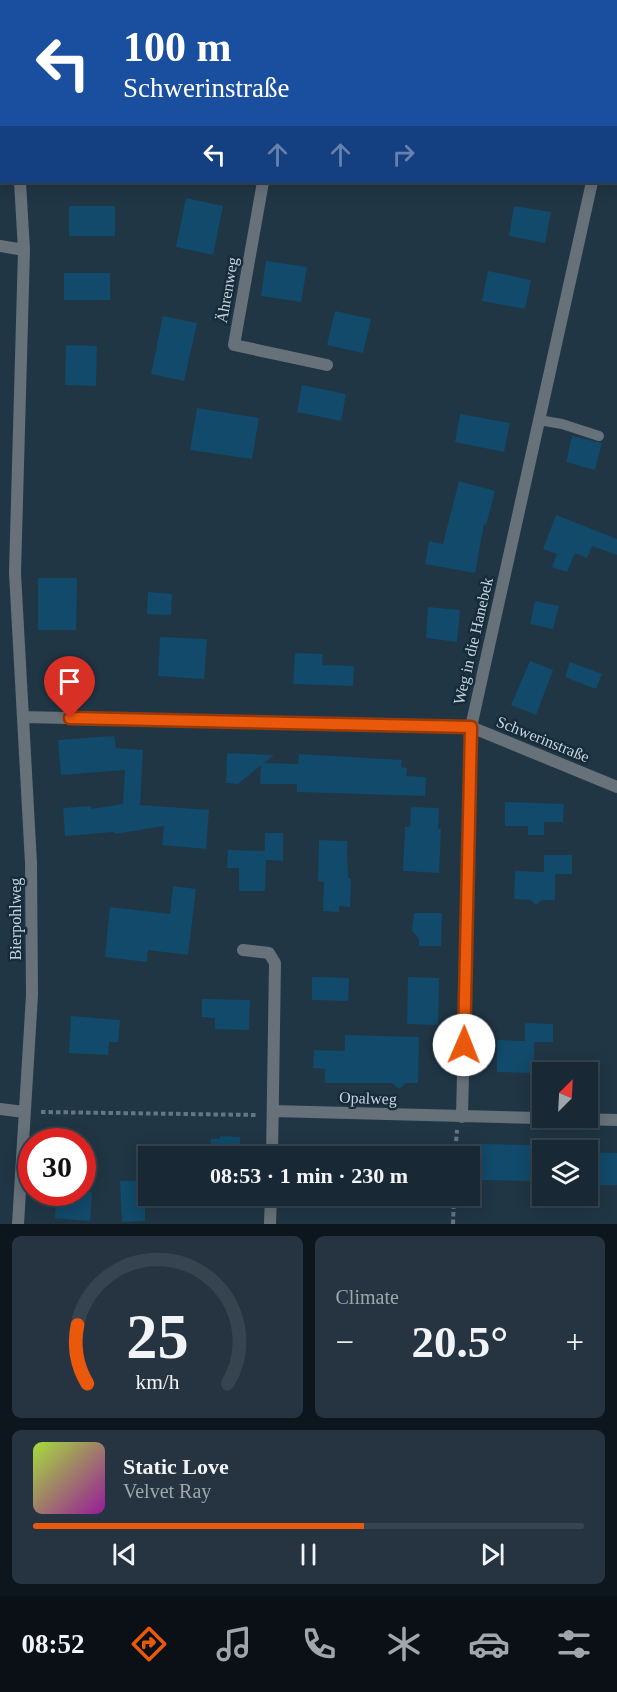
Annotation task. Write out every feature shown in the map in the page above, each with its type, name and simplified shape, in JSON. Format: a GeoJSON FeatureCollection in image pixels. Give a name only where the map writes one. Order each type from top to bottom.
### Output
{"type":"FeatureCollection","features":[{"type":"Feature","properties":{"kind":"street","name":"Bierpohlweg"},"geometry":{"type":"LineString","coordinates":[[18,1224],[32,984],[32,863],[15,573],[24,250],[20,183]]}},
{"type":"Feature","properties":{"kind":"street","name":"Ährenweg"},"geometry":{"type":"LineString","coordinates":[[263,183],[234,345],[327,365]]}},
{"type":"Feature","properties":{"kind":"street","name":"Weg in die Hanebek"},"geometry":{"type":"LineString","coordinates":[[462,1117],[471,727],[592,183]]}},
{"type":"Feature","properties":{"kind":"street"},"geometry":{"type":"LineString","coordinates":[[0,246],[24,250]]}},
{"type":"Feature","properties":{"kind":"street","name":"Schwerinstraße"},"geometry":{"type":"LineString","coordinates":[[23,717],[471,727],[617,787]]}},
{"type":"Feature","properties":{"kind":"street"},"geometry":{"type":"LineString","coordinates":[[243,950],[269,953],[275,963],[272,1146]]}},
{"type":"Feature","properties":{"kind":"street"},"geometry":{"type":"LineString","coordinates":[[0,1109],[24,1112]]}},
{"type":"Feature","properties":{"kind":"street","name":"Opalweg"},"geometry":{"type":"LineString","coordinates":[[273,1111],[617,1120]]}},
{"type":"Feature","properties":{"kind":"street"},"geometry":{"type":"LineString","coordinates":[[270,1224],[271,1206]]}},
{"type":"Feature","properties":{"kind":"lane"},"geometry":{"type":"LineString","coordinates":[[539,420],[562,424],[599,436]]}},
{"type":"Feature","properties":{"kind":"path"},"geometry":{"type":"LineString","coordinates":[[24,1112],[253,1117],[273,1111]]}},
{"type":"Feature","properties":{"kind":"path"},"geometry":{"type":"LineString","coordinates":[[455,1146],[456,1132],[462,1117]]}},
{"type":"Feature","properties":{"kind":"path"},"geometry":{"type":"LineString","coordinates":[[453,1224],[454,1206]]}},
{"type":"Feature","properties":{"kind":"building"},"geometry":{"type":"Polygon","coordinates":[[[186,198],[223,206],[213,255],[176,247],[186,198]]]}},
{"type":"Feature","properties":{"kind":"building"},"geometry":{"type":"Polygon","coordinates":[[[69,206],[115,206],[115,236],[69,236],[69,206]]]}},
{"type":"Feature","properties":{"kind":"building"},"geometry":{"type":"Polygon","coordinates":[[[514,206],[551,212],[545,243],[509,236],[514,206]]]}},
{"type":"Feature","properties":{"kind":"building"},"geometry":{"type":"Polygon","coordinates":[[[266,261],[307,267],[301,302],[261,296],[266,261]]]}},
{"type":"Feature","properties":{"kind":"building"},"geometry":{"type":"Polygon","coordinates":[[[488,271],[531,280],[525,309],[482,301],[488,271]]]}},
{"type":"Feature","properties":{"kind":"building"},"geometry":{"type":"Polygon","coordinates":[[[64,273],[110,273],[110,300],[64,300],[64,273]]]}},
{"type":"Feature","properties":{"kind":"building"},"geometry":{"type":"Polygon","coordinates":[[[335,311],[371,319],[363,353],[327,345],[335,311]]]}},
{"type":"Feature","properties":{"kind":"building"},"geometry":{"type":"Polygon","coordinates":[[[163,316],[197,323],[184,381],[151,374],[163,316]]]}},
{"type":"Feature","properties":{"kind":"building"},"geometry":{"type":"Polygon","coordinates":[[[66,345],[97,346],[96,386],[65,385],[66,345]]]}},
{"type":"Feature","properties":{"kind":"building"},"geometry":{"type":"Polygon","coordinates":[[[302,385],[346,394],[341,421],[297,412],[302,385]]]}},
{"type":"Feature","properties":{"kind":"building"},"geometry":{"type":"Polygon","coordinates":[[[197,408],[259,418],[252,459],[190,450],[197,408]]]}},
{"type":"Feature","properties":{"kind":"building"},"geometry":{"type":"Polygon","coordinates":[[[460,414],[510,423],[504,452],[455,442],[460,414]]]}},
{"type":"Feature","properties":{"kind":"building"},"geometry":{"type":"Polygon","coordinates":[[[572,436],[602,443],[595,470],[566,462],[572,436]]]}},
{"type":"Feature","properties":{"kind":"building"},"geometry":{"type":"Polygon","coordinates":[[[459,481],[495,491],[486,525],[484,524],[475,573],[425,564],[429,541],[443,544],[459,481]]]}},
{"type":"Feature","properties":{"kind":"building"},"geometry":{"type":"Polygon","coordinates":[[[556,515],[617,539],[617,555],[592,546],[587,558],[575,553],[567,572],[552,567],[557,554],[543,549],[556,515]]]}},
{"type":"Feature","properties":{"kind":"building"},"geometry":{"type":"Polygon","coordinates":[[[38,578],[77,578],[76,630],[38,630],[38,578]]]}},
{"type":"Feature","properties":{"kind":"building"},"geometry":{"type":"Polygon","coordinates":[[[148,592],[172,594],[171,615],[147,614],[148,592]]]}},
{"type":"Feature","properties":{"kind":"building"},"geometry":{"type":"Polygon","coordinates":[[[535,601],[559,606],[553,629],[530,624],[535,601]]]}},
{"type":"Feature","properties":{"kind":"building"},"geometry":{"type":"Polygon","coordinates":[[[428,607],[460,610],[457,642],[426,638],[428,607]]]}},
{"type":"Feature","properties":{"kind":"building"},"geometry":{"type":"Polygon","coordinates":[[[160,637],[207,639],[204,679],[158,676],[160,637]]]}},
{"type":"Feature","properties":{"kind":"building"},"geometry":{"type":"Polygon","coordinates":[[[295,653],[323,654],[322,665],[354,666],[353,686],[293,684],[295,653]]]}},
{"type":"Feature","properties":{"kind":"building"},"geometry":{"type":"Polygon","coordinates":[[[530,661],[553,670],[536,715],[511,705],[530,661]]]}},
{"type":"Feature","properties":{"kind":"building"},"geometry":{"type":"Polygon","coordinates":[[[570,662],[602,674],[596,689],[565,677],[570,662]]]}},
{"type":"Feature","properties":{"kind":"building"},"geometry":{"type":"Polygon","coordinates":[[[114,736],[116,748],[143,750],[140,805],[209,810],[206,849],[162,845],[164,826],[115,834],[114,832],[65,836],[63,808],[91,806],[91,809],[123,804],[125,770],[61,775],[58,740],[114,736]]]}},
{"type":"Feature","properties":{"kind":"building"},"geometry":{"type":"Polygon","coordinates":[[[227,753],[274,755],[264,763],[298,764],[299,754],[402,760],[401,767],[407,768],[406,776],[426,777],[425,796],[297,792],[297,784],[260,784],[261,765],[238,784],[226,783],[227,753]]]}},
{"type":"Feature","properties":{"kind":"building"},"geometry":{"type":"Polygon","coordinates":[[[505,802],[564,804],[563,822],[544,822],[544,835],[528,835],[528,826],[505,826],[505,802]]]}},
{"type":"Feature","properties":{"kind":"building"},"geometry":{"type":"Polygon","coordinates":[[[411,807],[439,808],[438,829],[441,829],[439,873],[403,871],[405,827],[410,827],[411,807]]]}},
{"type":"Feature","properties":{"kind":"building"},"geometry":{"type":"Polygon","coordinates":[[[265,833],[283,833],[283,861],[266,860],[265,891],[239,891],[239,868],[227,868],[228,850],[265,851],[265,833]]]}},
{"type":"Feature","properties":{"kind":"building"},"geometry":{"type":"Polygon","coordinates":[[[319,840],[347,841],[348,878],[351,879],[350,907],[339,906],[339,912],[323,911],[324,882],[318,881],[319,840]]]}},
{"type":"Feature","properties":{"kind":"building"},"geometry":{"type":"Polygon","coordinates":[[[544,855],[572,855],[572,874],[555,874],[555,900],[542,900],[536,905],[530,900],[514,899],[515,871],[544,872],[544,855]]]}},
{"type":"Feature","properties":{"kind":"building"},"geometry":{"type":"Polygon","coordinates":[[[173,886],[196,889],[188,955],[148,950],[147,962],[105,957],[110,907],[170,914],[173,886]]]}},
{"type":"Feature","properties":{"kind":"building"},"geometry":{"type":"Polygon","coordinates":[[[414,913],[442,913],[441,946],[419,946],[419,939],[412,931],[414,913]]]}},
{"type":"Feature","properties":{"kind":"building"},"geometry":{"type":"Polygon","coordinates":[[[312,977],[349,978],[348,1001],[312,1000],[312,977]]]}},
{"type":"Feature","properties":{"kind":"building"},"geometry":{"type":"Polygon","coordinates":[[[408,977],[439,978],[438,1025],[407,1024],[408,977]]]}},
{"type":"Feature","properties":{"kind":"building"},"geometry":{"type":"Polygon","coordinates":[[[202,999],[250,1000],[249,1030],[215,1029],[215,1018],[202,1017],[202,999]]]}},
{"type":"Feature","properties":{"kind":"building"},"geometry":{"type":"Polygon","coordinates":[[[71,1016],[120,1020],[118,1042],[109,1042],[108,1055],[69,1053],[71,1016]]]}},
{"type":"Feature","properties":{"kind":"building"},"geometry":{"type":"Polygon","coordinates":[[[525,1023],[553,1024],[553,1042],[534,1042],[532,1073],[497,1072],[497,1040],[525,1041],[525,1023]]]}},
{"type":"Feature","properties":{"kind":"building"},"geometry":{"type":"Polygon","coordinates":[[[345,1035],[419,1037],[418,1083],[406,1083],[399,1089],[392,1083],[325,1083],[325,1069],[313,1068],[314,1050],[345,1051],[345,1035]]]}},
{"type":"Feature","properties":{"kind":"building"},"geometry":{"type":"Polygon","coordinates":[[[220,1136],[240,1137],[240,1146],[211,1146],[211,1139],[220,1139],[220,1136]]]}},
{"type":"Feature","properties":{"kind":"building"},"geometry":{"type":"Polygon","coordinates":[[[479,1144],[532,1145],[531,1181],[480,1180],[479,1144]]]}},
{"type":"Feature","properties":{"kind":"building"},"geometry":{"type":"Polygon","coordinates":[[[598,1152],[617,1153],[617,1185],[598,1185],[598,1152]]]}},
{"type":"Feature","properties":{"kind":"building"},"geometry":{"type":"Polygon","coordinates":[[[120,1181],[138,1181],[138,1206],[145,1206],[145,1221],[122,1222],[120,1181]]]}},
{"type":"Feature","properties":{"kind":"building"},"geometry":{"type":"Polygon","coordinates":[[[56,1206],[91,1206],[90,1221],[55,1218],[56,1206]]]}},
{"type":"Feature","properties":{"kind":"route"},"geometry":{"type":"LineString","coordinates":[[70,718],[471,727],[464,1045]]}}]}
